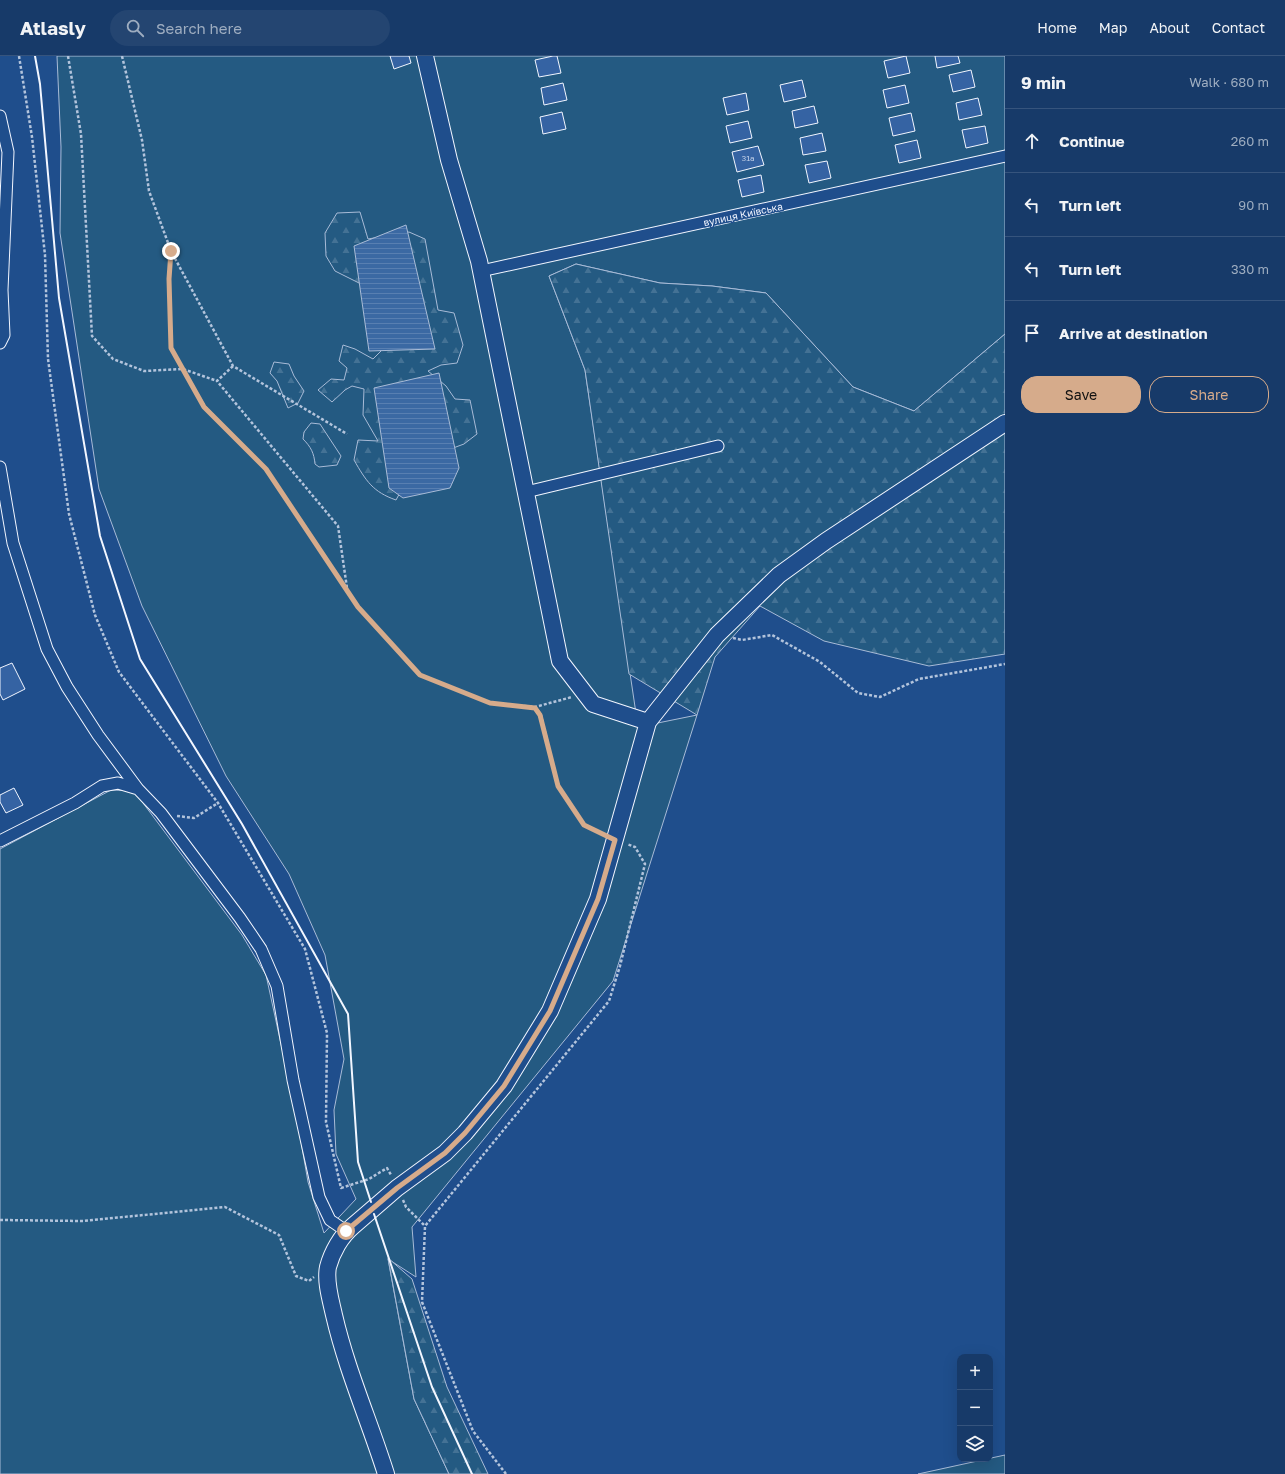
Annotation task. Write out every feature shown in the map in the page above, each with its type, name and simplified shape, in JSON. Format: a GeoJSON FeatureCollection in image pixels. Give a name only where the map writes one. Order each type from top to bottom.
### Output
{"type":"FeatureCollection","features":[{"type":"Feature","properties":{"kind":"street"},"geometry":{"type":"LineString","coordinates":[[425,56],[449,160],[481,271],[560,661],[593,704],[648,722]]}},
{"type":"Feature","properties":{"kind":"street"},"geometry":{"type":"LineString","coordinates":[[0,116],[8,152],[1,290],[4,335],[0,343]]}},
{"type":"Feature","properties":{"kind":"street","name":"вулиця Київська"},"geometry":{"type":"LineString","coordinates":[[481,271],[1005,156]]}},
{"type":"Feature","properties":{"kind":"street"},"geometry":{"type":"LineString","coordinates":[[386,1474],[342,1353],[330,1296],[328,1268],[334,1250],[346,1231],[397,1188],[445,1153],[465,1133],[507,1080],[550,1011],[598,899],[648,722],[717,635],[779,575],[1005,423]]}},
{"type":"Feature","properties":{"kind":"street"},"geometry":{"type":"LineString","coordinates":[[526,492],[718,446]]}},
{"type":"Feature","properties":{"kind":"street"},"geometry":{"type":"LineString","coordinates":[[0,467],[13,543],[47,649],[74,699],[98,735],[138,789],[160,813],[240,918],[263,955],[277,986],[284,1018],[293,1080],[319,1197],[330,1220],[346,1231]]}},
{"type":"Feature","properties":{"kind":"street"},"geometry":{"type":"LineString","coordinates":[[0,842],[75,804],[102,786],[118,782],[138,789]]}},
{"type":"Feature","properties":{"kind":"path"},"geometry":{"type":"LineString","coordinates":[[19,56],[32,138],[45,255],[48,360],[69,514],[95,615],[119,672],[218,803],[305,949],[327,1033],[326,1122],[341,1188],[369,1179],[387,1168],[406,1207],[425,1226]]}},
{"type":"Feature","properties":{"kind":"path"},"geometry":{"type":"LineString","coordinates":[[68,56],[81,134],[92,336],[113,359],[144,371],[183,369],[217,381],[338,526],[348,591]]}},
{"type":"Feature","properties":{"kind":"path"},"geometry":{"type":"LineString","coordinates":[[122,56],[142,140],[149,191],[171,251],[233,366],[346,434]]}},
{"type":"Feature","properties":{"kind":"path"},"geometry":{"type":"LineString","coordinates":[[171,251],[169,279],[171,348],[204,407],[266,469],[358,607],[420,675],[490,703],[535,708],[564,700],[584,692]]}},
{"type":"Feature","properties":{"kind":"path"},"geometry":{"type":"LineString","coordinates":[[217,381],[233,366]]}},
{"type":"Feature","properties":{"kind":"path"},"geometry":{"type":"LineString","coordinates":[[717,635],[742,640],[772,635],[820,662],[858,693],[880,697],[920,680],[1005,664]]}},
{"type":"Feature","properties":{"kind":"path"},"geometry":{"type":"LineString","coordinates":[[506,1474],[473,1430],[422,1302],[425,1226],[608,1001],[620,966],[645,864],[635,848],[584,825],[558,786],[540,715],[535,708]]}},
{"type":"Feature","properties":{"kind":"path"},"geometry":{"type":"LineString","coordinates":[[160,813],[194,818],[218,803]]}},
{"type":"Feature","properties":{"kind":"path"},"geometry":{"type":"LineString","coordinates":[[0,1220],[83,1221],[225,1207],[279,1235],[296,1276],[310,1281],[328,1268]]}},
{"type":"Feature","properties":{"kind":"green space"},"geometry":{"type":"Polygon","coordinates":[[[57,56],[1005,56],[1005,334],[914,411],[853,387],[766,293],[712,286],[660,283],[576,264],[549,276],[585,370],[638,727],[697,715],[613,981],[412,1227],[416,1277],[388,1259],[414,1399],[449,1474],[0,1474],[0,849],[111,790],[134,791],[242,935],[266,975],[296,1113],[308,1182],[324,1233],[356,1199],[336,1154],[334,1110],[344,1059],[325,955],[289,874],[226,776],[142,606],[99,489],[60,233],[61,147],[57,56]]]}},
{"type":"Feature","properties":{"kind":"green space"},"geometry":{"type":"Polygon","coordinates":[[[360,212],[368,239],[409,232],[425,239],[438,310],[454,313],[463,345],[457,363],[441,365],[428,371],[446,386],[455,399],[470,400],[477,434],[464,444],[445,451],[408,478],[396,500],[381,493],[371,485],[366,480],[354,460],[358,440],[378,441],[363,415],[364,389],[352,386],[345,390],[332,402],[318,390],[331,379],[344,380],[347,368],[339,361],[343,345],[355,349],[373,359],[381,351],[373,290],[335,271],[326,256],[325,233],[337,213],[360,212]]]}},
{"type":"Feature","properties":{"kind":"green space"},"geometry":{"type":"Polygon","coordinates":[[[576,264],[660,283],[712,286],[766,293],[853,387],[914,411],[1005,334],[1005,654],[929,666],[824,641],[760,606],[715,657],[697,715],[629,674],[585,370],[549,276],[576,264]]]}},
{"type":"Feature","properties":{"kind":"green space"},"geometry":{"type":"Polygon","coordinates":[[[274,362],[289,364],[294,376],[304,391],[298,403],[288,408],[277,381],[270,373],[274,362]]]}},
{"type":"Feature","properties":{"kind":"green space"},"geometry":{"type":"Polygon","coordinates":[[[311,423],[320,424],[341,456],[337,465],[319,467],[315,464],[312,450],[303,439],[304,432],[311,423]]]}},
{"type":"Feature","properties":{"kind":"green space"},"geometry":{"type":"Polygon","coordinates":[[[388,1258],[412,1279],[447,1387],[488,1474],[449,1474],[414,1399],[388,1258]]]}},
{"type":"Feature","properties":{"kind":"green space"},"geometry":{"type":"Polygon","coordinates":[[[1005,1455],[1005,1474],[918,1474],[973,1462],[993,1462],[993,1458],[1005,1455]]]}},
{"type":"Feature","properties":{"kind":"shaded area"},"geometry":{"type":"Polygon","coordinates":[[[406,225],[435,349],[369,351],[354,246],[406,225]]]}},
{"type":"Feature","properties":{"kind":"shaded area"},"geometry":{"type":"Polygon","coordinates":[[[439,373],[459,468],[450,488],[403,498],[389,488],[374,388],[439,373]]]}},
{"type":"Feature","properties":{"kind":"building"},"geometry":{"type":"Polygon","coordinates":[[[390,56],[409,56],[411,63],[394,69],[390,56]]]}},
{"type":"Feature","properties":{"kind":"building"},"geometry":{"type":"Polygon","coordinates":[[[557,56],[561,73],[539,77],[535,60],[557,56]]]}},
{"type":"Feature","properties":{"kind":"building"},"geometry":{"type":"Polygon","coordinates":[[[906,56],[910,73],[888,78],[884,61],[906,56]]]}},
{"type":"Feature","properties":{"kind":"building"},"geometry":{"type":"Polygon","coordinates":[[[935,56],[958,56],[960,63],[937,68],[935,56]]]}},
{"type":"Feature","properties":{"kind":"building"},"geometry":{"type":"Polygon","coordinates":[[[971,70],[975,87],[953,92],[949,75],[971,70]]]}},
{"type":"Feature","properties":{"kind":"building"},"geometry":{"type":"Polygon","coordinates":[[[802,80],[806,97],[784,102],[780,85],[802,80]]]}},
{"type":"Feature","properties":{"kind":"building"},"geometry":{"type":"Polygon","coordinates":[[[563,83],[567,100],[544,105],[541,88],[563,83]]]}},
{"type":"Feature","properties":{"kind":"building"},"geometry":{"type":"Polygon","coordinates":[[[905,85],[909,103],[887,108],[883,90],[905,85]]]}},
{"type":"Feature","properties":{"kind":"building"},"geometry":{"type":"Polygon","coordinates":[[[746,93],[749,110],[727,115],[723,98],[746,93]]]}},
{"type":"Feature","properties":{"kind":"building"},"geometry":{"type":"Polygon","coordinates":[[[978,98],[982,115],[959,120],[956,103],[978,98]]]}},
{"type":"Feature","properties":{"kind":"building"},"geometry":{"type":"Polygon","coordinates":[[[814,106],[818,123],[795,128],[792,111],[814,106]]]}},
{"type":"Feature","properties":{"kind":"building"},"geometry":{"type":"Polygon","coordinates":[[[562,112],[566,129],[543,134],[540,117],[562,112]]]}},
{"type":"Feature","properties":{"kind":"building"},"geometry":{"type":"Polygon","coordinates":[[[911,113],[915,131],[893,136],[889,118],[911,113]]]}},
{"type":"Feature","properties":{"kind":"building"},"geometry":{"type":"Polygon","coordinates":[[[748,121],[752,138],[730,143],[726,126],[748,121]]]}},
{"type":"Feature","properties":{"kind":"building"},"geometry":{"type":"Polygon","coordinates":[[[985,126],[988,143],[966,148],[962,130],[985,126]]]}},
{"type":"Feature","properties":{"kind":"building"},"geometry":{"type":"Polygon","coordinates":[[[822,133],[826,151],[803,155],[800,138],[822,133]]]}},
{"type":"Feature","properties":{"kind":"building"},"geometry":{"type":"Polygon","coordinates":[[[917,140],[921,158],[899,163],[895,145],[917,140]]]}},
{"type":"Feature","properties":{"kind":"building"},"geometry":{"type":"Polygon","coordinates":[[[758,146],[764,165],[737,172],[732,152],[758,146]]]}},
{"type":"Feature","properties":{"kind":"building"},"geometry":{"type":"Polygon","coordinates":[[[827,161],[831,178],[809,183],[805,165],[827,161]]]}},
{"type":"Feature","properties":{"kind":"building"},"geometry":{"type":"Polygon","coordinates":[[[761,175],[764,192],[742,197],[738,180],[761,175]]]}},
{"type":"Feature","properties":{"kind":"building"},"geometry":{"type":"Polygon","coordinates":[[[12,663],[25,689],[3,700],[0,694],[0,668],[12,663]]]}},
{"type":"Feature","properties":{"kind":"building"},"geometry":{"type":"Polygon","coordinates":[[[14,788],[23,805],[6,813],[0,802],[0,795],[14,788]]]}},
{"type":"Feature","properties":{"kind":"wall"},"geometry":{"type":"LineString","coordinates":[[35,56],[40,84],[59,298],[100,536],[140,659],[242,824],[348,1014],[358,1162],[371,1202]]}},
{"type":"Feature","properties":{"kind":"wall"},"geometry":{"type":"LineString","coordinates":[[374,1214],[432,1387],[472,1474]]}},
{"type":"Feature","properties":{"kind":"route"},"geometry":{"type":"LineString","coordinates":[[171,251],[169,279],[171,348],[204,407],[266,469],[358,607],[420,675],[490,703],[535,708],[540,715],[558,786],[584,825],[615,840],[598,899],[550,1011],[504,1086],[465,1133],[445,1153],[397,1188],[346,1231]]}}]}
